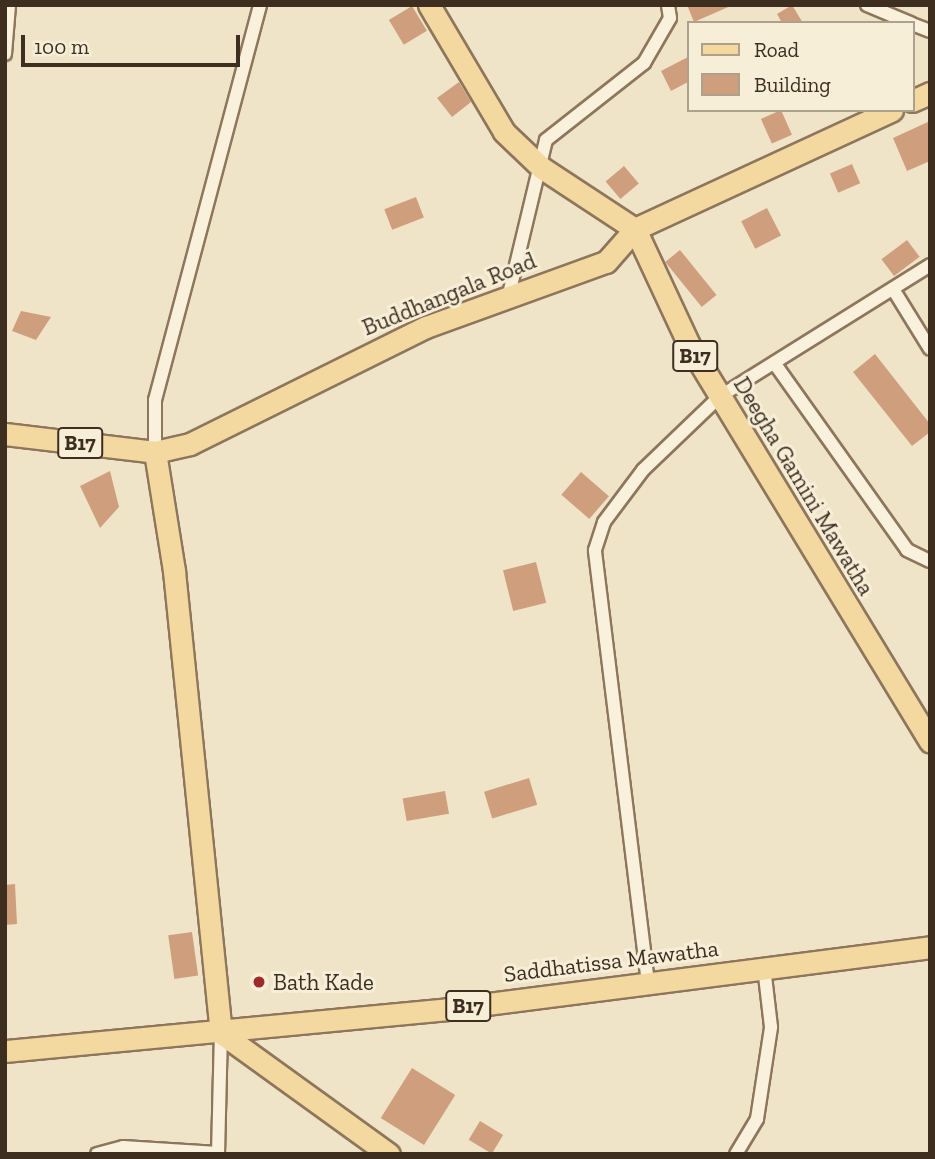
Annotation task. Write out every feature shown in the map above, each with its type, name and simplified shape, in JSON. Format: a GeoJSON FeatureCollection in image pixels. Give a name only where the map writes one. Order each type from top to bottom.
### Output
{"type":"FeatureCollection","features":[{"type":"Feature","properties":{"kind":"main road"},"geometry":{"type":"LineString","coordinates":[[429,5],[504,132],[542,168],[635,229]]}},
{"type":"Feature","properties":{"kind":"main road"},"geometry":{"type":"LineString","coordinates":[[914,100],[930,93]]}},
{"type":"Feature","properties":{"kind":"main road","name":"Buddhangala Road"},"geometry":{"type":"LineString","coordinates":[[5,434],[155,452],[190,444],[426,327],[509,294],[606,262],[635,229],[888,112]]}},
{"type":"Feature","properties":{"kind":"main road","name":"Deegha Gamini Mawatha"},"geometry":{"type":"LineString","coordinates":[[635,229],[719,397],[930,742]]}},
{"type":"Feature","properties":{"kind":"main road"},"geometry":{"type":"LineString","coordinates":[[155,452],[174,571],[221,1033],[388,1154]]}},
{"type":"Feature","properties":{"kind":"main road","name":"Saddhatissa Mawatha"},"geometry":{"type":"LineString","coordinates":[[5,1051],[221,1033],[648,984],[930,947]]}},
{"type":"Feature","properties":{"kind":"street"},"geometry":{"type":"LineString","coordinates":[[6,50],[9,5]]}},
{"type":"Feature","properties":{"kind":"street"},"geometry":{"type":"LineString","coordinates":[[155,452],[155,400],[260,5]]}},
{"type":"Feature","properties":{"kind":"street"},"geometry":{"type":"LineString","coordinates":[[509,294],[542,168],[546,140],[644,63],[670,18],[668,5]]}},
{"type":"Feature","properties":{"kind":"street"},"geometry":{"type":"LineString","coordinates":[[867,5],[906,21]]}},
{"type":"Feature","properties":{"kind":"street"},"geometry":{"type":"LineString","coordinates":[[648,984],[595,550],[604,523],[643,470],[719,397],[930,265]]}},
{"type":"Feature","properties":{"kind":"street"},"geometry":{"type":"LineString","coordinates":[[892,289],[930,349]]}},
{"type":"Feature","properties":{"kind":"street"},"geometry":{"type":"LineString","coordinates":[[775,364],[907,550],[930,561]]}},
{"type":"Feature","properties":{"kind":"street"},"geometry":{"type":"LineString","coordinates":[[736,1154],[757,1119],[771,1027],[764,968]]}},
{"type":"Feature","properties":{"kind":"street"},"geometry":{"type":"LineString","coordinates":[[96,1154],[123,1147],[218,1153],[221,1033]]}},
{"type":"Feature","properties":{"kind":"building"},"geometry":{"type":"Polygon","coordinates":[[[687,5],[733,5],[696,21],[694,21],[687,5]]]}},
{"type":"Feature","properties":{"kind":"building"},"geometry":{"type":"Polygon","coordinates":[[[792,5],[802,21],[781,21],[777,14],[792,5]]]}},
{"type":"Feature","properties":{"kind":"building"},"geometry":{"type":"Polygon","coordinates":[[[412,6],[427,31],[404,45],[389,20],[412,6]]]}},
{"type":"Feature","properties":{"kind":"building"},"geometry":{"type":"Polygon","coordinates":[[[687,58],[687,83],[671,91],[661,71],[687,58]]]}},
{"type":"Feature","properties":{"kind":"building"},"geometry":{"type":"Polygon","coordinates":[[[459,82],[471,102],[452,117],[437,98],[459,82]]]}},
{"type":"Feature","properties":{"kind":"building"},"geometry":{"type":"Polygon","coordinates":[[[782,112],[792,135],[772,144],[761,119],[782,112]]]}},
{"type":"Feature","properties":{"kind":"building"},"geometry":{"type":"Polygon","coordinates":[[[930,121],[930,161],[907,171],[893,138],[930,121]]]}},
{"type":"Feature","properties":{"kind":"building"},"geometry":{"type":"Polygon","coordinates":[[[852,164],[860,183],[838,193],[830,173],[852,164]]]}},
{"type":"Feature","properties":{"kind":"building"},"geometry":{"type":"Polygon","coordinates":[[[624,166],[639,184],[620,199],[606,181],[624,166]]]}},
{"type":"Feature","properties":{"kind":"building"},"geometry":{"type":"Polygon","coordinates":[[[416,197],[424,218],[392,230],[384,209],[416,197]]]}},
{"type":"Feature","properties":{"kind":"building"},"geometry":{"type":"Polygon","coordinates":[[[767,208],[781,236],[755,249],[741,221],[767,208]]]}},
{"type":"Feature","properties":{"kind":"building"},"geometry":{"type":"Polygon","coordinates":[[[907,240],[920,257],[894,276],[881,259],[907,240]]]}},
{"type":"Feature","properties":{"kind":"building"},"geometry":{"type":"Polygon","coordinates":[[[680,250],[717,295],[702,307],[665,262],[680,250]]]}},
{"type":"Feature","properties":{"kind":"building"},"geometry":{"type":"Polygon","coordinates":[[[21,311],[51,317],[36,340],[12,331],[21,311]]]}},
{"type":"Feature","properties":{"kind":"building"},"geometry":{"type":"Polygon","coordinates":[[[875,354],[930,424],[930,432],[912,446],[853,372],[875,354]]]}},
{"type":"Feature","properties":{"kind":"building"},"geometry":{"type":"Polygon","coordinates":[[[110,471],[119,507],[100,528],[80,486],[110,471]]]}},
{"type":"Feature","properties":{"kind":"building"},"geometry":{"type":"Polygon","coordinates":[[[581,472],[609,496],[589,519],[561,495],[581,472]]]}},
{"type":"Feature","properties":{"kind":"building"},"geometry":{"type":"Polygon","coordinates":[[[536,562],[546,603],[513,611],[503,570],[536,562]]]}},
{"type":"Feature","properties":{"kind":"building"},"geometry":{"type":"Polygon","coordinates":[[[529,778],[537,805],[492,819],[484,792],[529,778]]]}},
{"type":"Feature","properties":{"kind":"building"},"geometry":{"type":"Polygon","coordinates":[[[445,791],[449,814],[407,821],[403,798],[445,791]]]}},
{"type":"Feature","properties":{"kind":"building"},"geometry":{"type":"Polygon","coordinates":[[[15,884],[17,924],[5,925],[5,885],[15,884]]]}},
{"type":"Feature","properties":{"kind":"building"},"geometry":{"type":"Polygon","coordinates":[[[192,932],[198,976],[174,979],[168,935],[192,932]]]}},
{"type":"Feature","properties":{"kind":"building"},"geometry":{"type":"Polygon","coordinates":[[[412,1068],[455,1095],[424,1145],[381,1118],[412,1068]]]}},
{"type":"Feature","properties":{"kind":"building"},"geometry":{"type":"Polygon","coordinates":[[[480,1121],[503,1135],[492,1154],[469,1140],[480,1121]]]}},
{"type":"Feature","properties":{"kind":"place","name":"Bath Kade"},"geometry":{"type":"Point","coordinates":[259,982]}}]}
